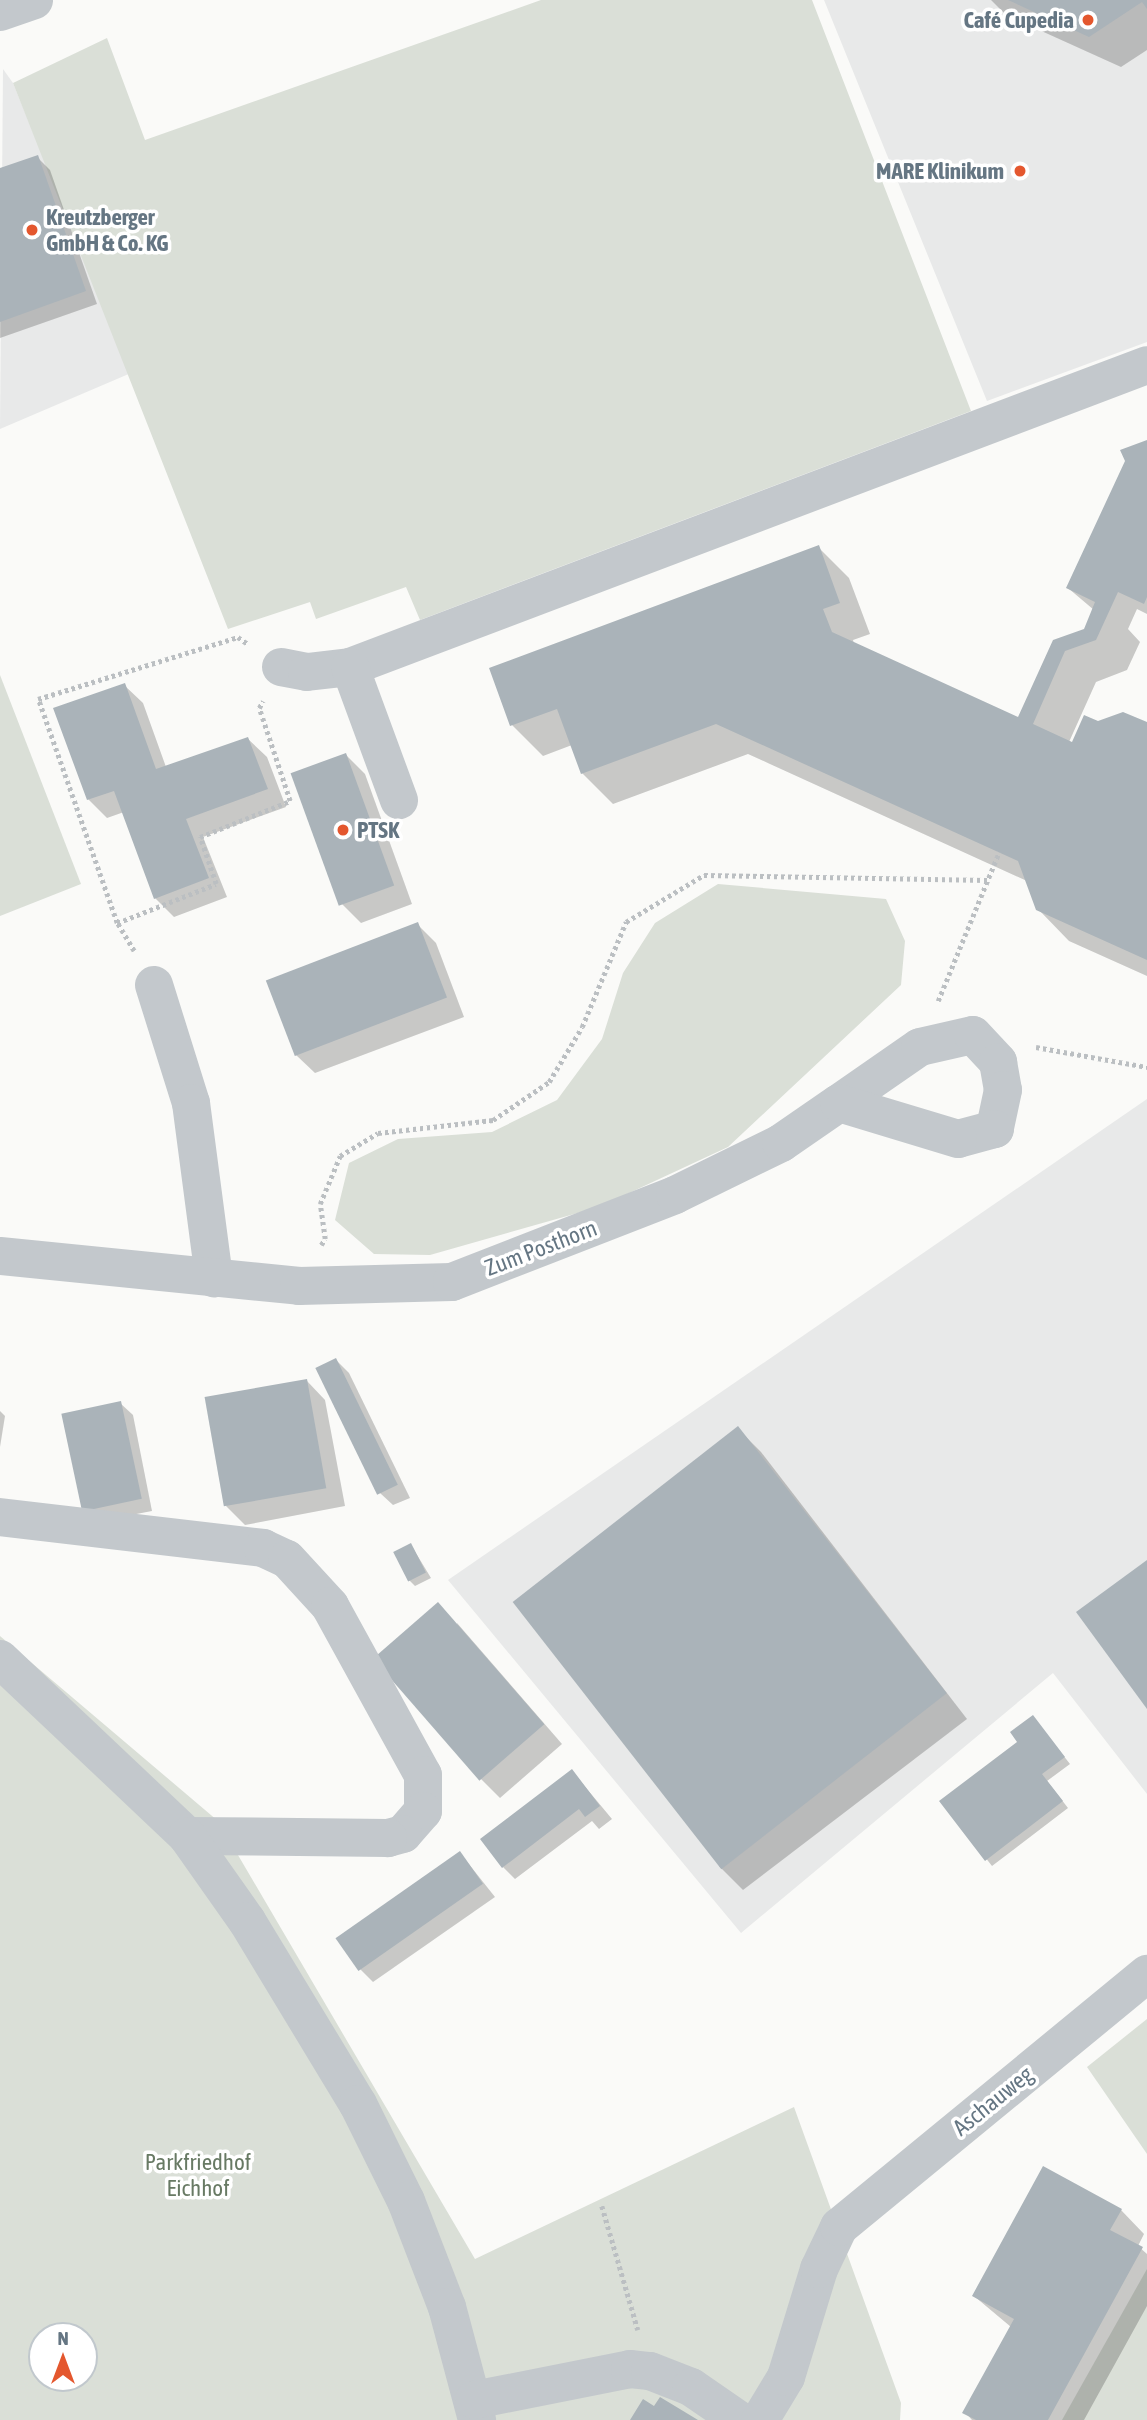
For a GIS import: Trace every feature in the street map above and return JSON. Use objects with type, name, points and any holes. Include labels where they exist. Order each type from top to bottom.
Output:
[{"type":"street","points":[[0,12],[34,0]]},
{"type":"street","points":[[281,667],[307,671],[350,667],[1147,365]]},
{"type":"street","points":[[350,667],[400,800]]},
{"type":"street","points":[[154,985],[191,1103],[214,1278]]},
{"type":"street","points":[[839,1103],[958,1139],[995,1129],[1003,1090],[998,1062],[973,1035]]},
{"type":"street","name":"Zum Posthorn","points":[[0,1256],[299,1286],[452,1282],[675,1195],[781,1143],[920,1047],[973,1035]]},
{"type":"street","points":[[0,1517],[263,1548],[287,1559],[330,1606],[423,1775],[422,1811],[414,1825],[388,1838],[187,1836]]},
{"type":"street","points":[[0,1659],[187,1836],[215,1871],[302,2009],[383,2153],[447,2307],[476,2410],[588,2374],[650,2371],[691,2387],[739,2420]]},
{"type":"street","name":"Aschauweg","points":[[760,2420],[786,2377],[819,2269],[839,2227],[1147,1974]]},
{"type":"path","points":[[117,923],[216,884],[200,836],[290,801],[259,708],[281,667],[238,637],[38,699],[117,923],[154,985]]},
{"type":"path","points":[[920,1047],[999,852]]},
{"type":"path","points":[[299,1286],[325,1239],[320,1204],[340,1156],[378,1133],[494,1120],[549,1082],[582,1027],[626,922],[704,875],[987,880]]},
{"type":"path","points":[[973,1035],[1147,1067]]},
{"type":"path","points":[[602,2206],[650,2371]]},
{"type":"shaded area","name":"MARE Klinikum","points":[[824,0],[1147,0],[1147,342],[987,401]]},
{"type":"shaded area","name":"Kreutzberger GmbH & Co. KG","points":[[3,69],[13,83],[131,373],[0,429]]},
{"type":"shaded area","points":[[1147,1099],[1147,1794],[1053,1673],[741,1933],[448,1580]]},
{"type":"green space","points":[[541,0],[812,0],[971,411],[420,620],[406,587],[316,619],[310,602],[228,629],[13,83],[107,38],[145,140]]},
{"type":"green space","points":[[0,675],[81,884],[0,916]]},
{"type":"green space","points":[[718,884],[886,899],[905,941],[901,985],[728,1147],[599,1207],[430,1255],[374,1254],[335,1220],[349,1163],[398,1139],[492,1132],[557,1100],[602,1039],[623,973],[655,923]]},
{"type":"green space","name":"Parkfriedhof Eichhof","points":[[0,1636],[218,1821],[475,2259],[794,2107],[901,2403],[900,2420],[0,2420]]},
{"type":"green space","points":[[1147,2019],[1147,2154],[1087,2067]]},
{"type":"green space","points":[[1147,2269],[1147,2420],[1062,2420]]},
{"type":"building","points":[[1008,0],[1147,0],[1147,9],[1142,2],[1089,37]]},
{"type":"building","name":"Kreutzberger GmbH & Co. KG","points":[[38,155],[86,291],[0,322],[0,168]]},
{"type":"building","points":[[1147,440],[1147,597],[1144,604],[1118,592],[1096,640],[1065,651],[1033,724],[1072,742],[1084,715],[1098,721],[1123,712],[1147,722],[1147,960],[1036,910],[1018,861],[716,724],[581,774],[557,709],[510,726],[489,668],[819,545],[840,603],[823,609],[832,632],[1018,717],[1053,640],[1084,629],[1095,602],[1066,588],[1125,461],[1120,450]]},
{"type":"building","points":[[125,683],[156,769],[248,737],[268,789],[186,819],[209,878],[154,899],[114,791],[87,800],[53,708]]},
{"type":"building","name":"PTSK","points":[[346,753],[394,885],[339,906],[291,773]]},
{"type":"building","points":[[418,922],[447,998],[295,1056],[266,980]]},
{"type":"building","points":[[336,1358],[398,1485],[377,1495],[315,1368]]},
{"type":"building","points":[[307,1379],[326,1488],[224,1506],[205,1397]]},
{"type":"building","points":[[121,1401],[142,1499],[82,1511],[61,1414]]},
{"type":"building","points":[[738,1426],[947,1693],[721,1869],[513,1602]]},
{"type":"building","points":[[411,1543],[426,1572],[408,1581],[393,1552]]},
{"type":"building","points":[[1147,1560],[1147,1709],[1076,1612]]},
{"type":"building","points":[[438,1602],[544,1724],[479,1781],[373,1658]]},
{"type":"building","points":[[1033,1715],[1065,1757],[1042,1774],[1063,1801],[985,1861],[939,1801],[1017,1742],[1010,1732]]},
{"type":"building","points":[[572,1769],[600,1806],[585,1817],[579,1809],[502,1868],[480,1839]]},
{"type":"building","points":[[460,1851],[483,1884],[358,1971],[335,1938]]},
{"type":"building","points":[[1043,2166],[1122,2209],[1110,2230],[1143,2247],[1048,2420],[976,2420],[962,2413],[1014,2319],[972,2296]]},
{"type":"building","points":[[660,2397],[698,2420],[630,2420],[643,2399],[654,2406]]},
{"type":"place","name":"Café Cupedia","points":[[1088,20]]},
{"type":"place","name":"MARE Klinikum","points":[[1020,171]]},
{"type":"place","name":"Kreutzberger GmbH & Co. KG","points":[[32,230]]},
{"type":"place","name":"PTSK","points":[[343,830]]}]
